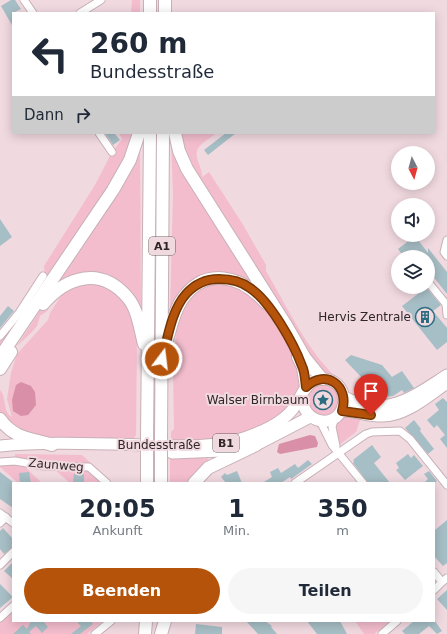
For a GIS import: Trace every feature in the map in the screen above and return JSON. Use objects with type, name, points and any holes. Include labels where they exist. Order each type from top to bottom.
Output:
[{"type":"highway","points":[[150,0],[150,12]]},
{"type":"highway","points":[[165,0],[165,12]]},
{"type":"highway","points":[[0,357],[113,190],[130,160],[138,134]]},
{"type":"highway","name":"A1","points":[[147,482],[150,134]]},
{"type":"highway","name":"A1","points":[[161,482],[163,134]]},
{"type":"highway","points":[[175,134],[183,161],[194,182],[286,325],[305,358],[322,379]]},
{"type":"highway","points":[[0,369],[32,318],[52,294],[67,282],[88,278],[109,283],[128,298],[137,316],[148,359]]},
{"type":"highway","points":[[162,359],[175,312],[187,293],[203,282],[213,279],[227,279],[240,282],[250,288],[268,305],[301,363],[304,392]]},
{"type":"highway","points":[[0,419],[12,432],[19,436],[52,445]]},
{"type":"highway","points":[[195,482],[208,468],[256,445]]},
{"type":"highway","points":[[145,634],[146,622]]},
{"type":"highway","points":[[160,622],[160,634]]},
{"type":"highway","points":[[160,634],[165,622]]},
{"type":"main road","points":[[322,379],[336,383],[343,396],[356,403],[387,407],[409,399],[447,375]]},
{"type":"main road","name":"Bundesstraße","points":[[0,446],[171,445],[227,442],[250,436],[274,425],[292,410],[313,381],[322,379]]},
{"type":"main road","name":"Bundesstraße","points":[[0,453],[222,452],[256,445],[315,419],[327,421],[338,414],[391,416],[405,410],[447,383]]},
{"type":"main road","points":[[304,392],[304,410],[315,419]]},
{"type":"main road","points":[[338,414],[343,396]]},
{"type":"main road","points":[[0,450],[15,452]]},
{"type":"street","points":[[24,0],[32,12]]},
{"type":"street","points":[[82,12],[101,0]]},
{"type":"street","points":[[99,134],[112,152]]},
{"type":"street","points":[[447,240],[444,252],[447,256]]},
{"type":"street","points":[[0,336],[19,313],[43,276]]},
{"type":"street","points":[[435,291],[446,304],[447,316]]},
{"type":"street","points":[[338,414],[332,427],[339,454]]},
{"type":"street","points":[[315,419],[332,446],[362,482]]},
{"type":"street","points":[[297,482],[366,434],[372,432],[400,431],[410,439],[447,485]]},
{"type":"street","name":"Zaunweg","points":[[0,462],[15,461],[44,466],[89,467],[106,482]]},
{"type":"street","points":[[0,523],[3,515],[12,522]]},
{"type":"street","points":[[0,565],[12,553]]},
{"type":"street","points":[[435,573],[445,580],[435,589]]},
{"type":"street","points":[[0,618],[12,607]]},
{"type":"street","points":[[95,634],[111,622]]},
{"type":"street","points":[[382,634],[397,622]]},
{"type":"shaded area","points":[[132,0],[140,0],[140,12],[131,12]]},
{"type":"shaded area","points":[[120,134],[135,134],[125,158],[106,190],[0,349],[0,341],[45,276],[44,266],[95,185],[111,154],[122,139]]},
{"type":"shaded area","points":[[180,134],[215,134],[201,144],[197,151],[202,177],[209,172],[242,223],[266,265],[266,271],[298,327],[316,354],[336,377],[317,370],[198,176],[185,149]]},
{"type":"shaded area","points":[[140,139],[141,312],[115,283],[56,286],[63,271]]},
{"type":"shaded area","points":[[171,143],[258,287],[219,275],[170,312],[173,193]]},
{"type":"shaded area","points":[[88,281],[114,290],[131,310],[137,338],[136,435],[133,440],[36,439],[24,436],[0,414],[0,390],[7,411],[12,417],[7,399],[11,373],[17,354],[48,320],[50,313],[68,285]]},
{"type":"shaded area","points":[[205,284],[235,284],[267,308],[296,357],[301,384],[298,393],[286,412],[254,430],[222,439],[171,443],[171,432],[174,429],[173,369],[177,323],[184,301]]},
{"type":"shaded area","points":[[59,291],[47,311],[40,316],[37,326],[17,346],[41,309]]},
{"type":"shaded area","points":[[21,382],[31,386],[35,392],[36,405],[28,415],[21,416],[13,411],[12,400],[16,385]]},
{"type":"shaded area","points":[[320,384],[326,384],[336,391],[339,400],[338,406],[332,413],[326,416],[320,416],[310,409],[307,403],[307,397],[314,387]]},
{"type":"shaded area","points":[[345,416],[356,417],[360,420],[356,432],[339,445],[336,429],[338,422]]},
{"type":"shaded area","points":[[310,435],[315,436],[318,443],[317,447],[280,454],[277,452],[279,444]]},
{"type":"shaded area","points":[[15,454],[82,455],[111,482],[69,482],[47,463],[15,459]]},
{"type":"shaded area","points":[[170,455],[206,455],[210,463],[190,482],[170,482]]},
{"type":"shaded area","points":[[21,463],[41,482],[17,482],[0,467],[0,465]]},
{"type":"shaded area","points":[[12,611],[12,622],[102,622],[87,634],[0,634],[0,622]]},
{"type":"shaded area","points":[[356,622],[390,622],[374,634],[364,634]]},
{"type":"building","points":[[11,0],[15,0],[21,9],[12,12],[12,25],[1,6]]},
{"type":"building","points":[[106,134],[115,134],[120,140],[113,145]]},
{"type":"building","points":[[225,134],[235,134],[208,155],[204,150]]},
{"type":"building","points":[[0,219],[12,237],[0,246]]},
{"type":"building","points":[[407,242],[420,242],[426,250],[399,250],[398,249]]},
{"type":"building","points":[[435,257],[447,272],[447,294],[435,279]]},
{"type":"building","name":"Hervis Zentrale","points":[[418,294],[432,294],[441,305],[433,311],[447,328],[447,342],[437,350],[402,306]]},
{"type":"building","points":[[8,306],[14,311],[0,328],[0,316]]},
{"type":"building","points":[[351,355],[382,365],[392,377],[402,371],[414,388],[404,393],[402,390],[393,396],[381,398],[345,360]]},
{"type":"building","points":[[443,398],[447,402],[447,448],[440,439],[445,435],[437,425],[434,428],[427,420],[439,410],[435,404]]},
{"type":"building","points":[[414,420],[421,429],[420,431],[434,449],[428,454],[405,428]]},
{"type":"building","points":[[372,445],[381,457],[374,463],[389,482],[367,482],[353,463],[353,460]]},
{"type":"building","points":[[408,454],[411,458],[414,455],[423,466],[405,480],[396,470],[399,468],[396,463]]},
{"type":"building","points":[[308,460],[312,464],[291,479],[290,477],[282,482],[264,482],[272,477],[270,472],[278,468],[281,473],[295,464],[298,468]]},
{"type":"building","points":[[237,471],[242,482],[225,482],[221,477],[225,473],[227,475]]},
{"type":"building","points":[[429,471],[437,481],[435,483],[425,482],[428,479],[424,474]]},
{"type":"building","points":[[0,472],[13,482],[12,507],[0,499]]},
{"type":"building","points":[[29,472],[31,482],[20,482],[19,473]]},
{"type":"building","points":[[74,474],[84,474],[84,482],[73,482]]},
{"type":"building","points":[[447,520],[447,563],[443,566],[435,557],[435,530]]},
{"type":"building","points":[[3,528],[12,538],[12,548],[4,554],[0,549],[0,531]]},
{"type":"building","points":[[12,563],[12,578],[4,571]]},
{"type":"building","points":[[0,584],[12,596],[12,598],[0,608]]},
{"type":"building","points":[[447,590],[447,610],[437,599]]},
{"type":"building","points":[[435,621],[442,631],[437,634],[429,626],[419,634],[405,634],[402,631],[413,622]]},
{"type":"building","points":[[30,622],[44,622],[48,627],[42,633],[36,626],[29,632],[31,634],[13,634],[23,625],[27,629]]},
{"type":"building","points":[[77,622],[92,622],[93,624],[80,634],[71,634],[81,626]]},
{"type":"building","points":[[247,622],[266,622],[272,626],[271,627],[277,634],[258,634]]},
{"type":"building","points":[[308,622],[341,622],[347,634],[317,634]]},
{"type":"building","points":[[196,624],[222,627],[222,634],[195,634]]},
{"type":"place","name":"Hervis Zentrale","points":[[425,317]]},
{"type":"place","name":"Walser Birnbaum","points":[[323,400]]},
{"type":"route","points":[[162,359],[175,312],[187,293],[203,282],[213,279],[227,279],[240,282],[260,296],[268,305],[292,345],[303,367],[306,387],[313,381],[322,379],[333,381],[342,391],[344,398],[342,411],[371,415]]}]
